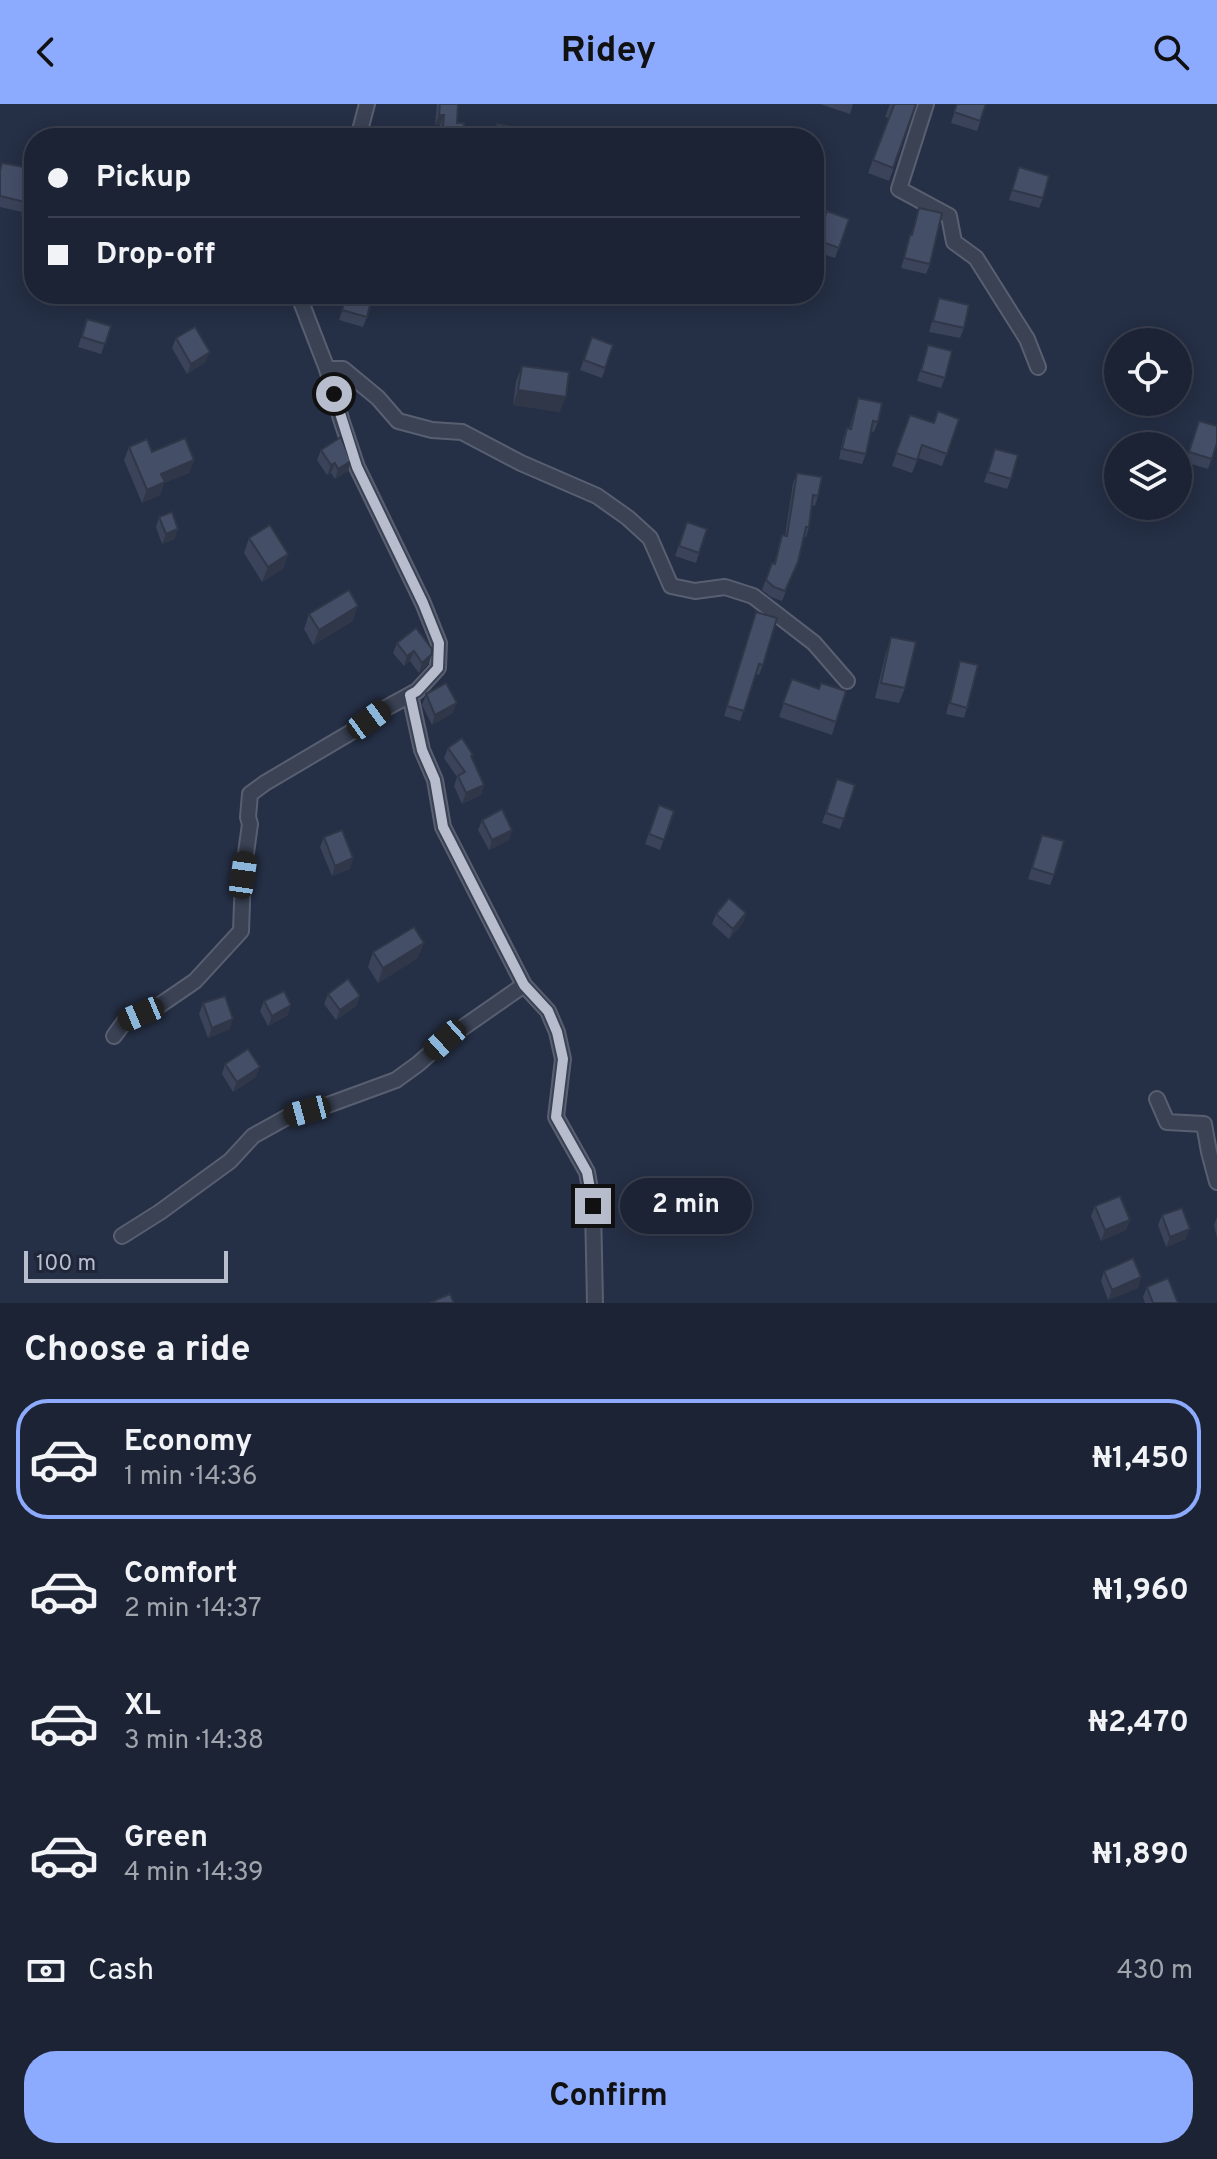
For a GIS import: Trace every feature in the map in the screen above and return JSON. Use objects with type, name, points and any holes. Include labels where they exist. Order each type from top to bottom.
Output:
[{"type":"street","points":[[361,128],[367,104]]},
{"type":"street","points":[[926,104],[899,189],[949,216],[954,242],[976,258],[1027,339],[1038,367]]},
{"type":"street","points":[[114,1036],[125,1021],[157,1007],[195,981],[241,931],[250,794],[417,691],[438,668],[439,643],[357,467],[327,369],[302,304]]},
{"type":"street","points":[[327,369],[343,369],[378,398],[398,421],[432,430],[462,432],[521,463],[597,496],[650,538],[671,586],[695,591],[725,587],[753,596],[814,643],[847,681]]},
{"type":"street","points":[[410,695],[422,750],[435,780],[443,827],[524,985],[548,1011],[557,1032],[563,1059],[556,1117],[587,1172],[593,1206],[595,1303]]},
{"type":"street","points":[[122,1236],[230,1161],[253,1136],[289,1116],[396,1080],[445,1040],[524,985]]},
{"type":"street","points":[[1157,1099],[1167,1122],[1204,1124],[1217,1182]]},
{"type":"building","points":[[440,104],[458,104],[457,123],[464,123],[464,128],[443,128],[444,115],[439,115]]},
{"type":"building","points":[[892,104],[916,104],[893,168],[873,160]]},
{"type":"building","points":[[957,104],[986,104],[980,121],[954,112]]},
{"type":"building","points":[[497,124],[517,128],[496,128]]},
{"type":"building","points":[[2,163],[24,167],[24,202],[0,196]]},
{"type":"building","points":[[1019,167],[1049,176],[1043,198],[1012,190]]},
{"type":"building","points":[[919,208],[942,213],[930,264],[904,258]]},
{"type":"building","points":[[827,211],[849,219],[839,248],[824,243]]},
{"type":"building","points":[[939,298],[969,305],[964,328],[933,321]]},
{"type":"building","points":[[344,304],[370,304],[367,317],[342,310]]},
{"type":"building","points":[[87,319],[111,326],[105,344],[82,337]]},
{"type":"building","points":[[195,327],[210,352],[191,364],[176,338]]},
{"type":"building","points":[[592,337],[613,345],[605,368],[584,360]]},
{"type":"building","points":[[928,345],[952,351],[945,378],[921,371]]},
{"type":"building","points":[[522,366],[569,372],[566,397],[518,390]]},
{"type":"building","points":[[858,398],[882,403],[878,422],[873,421],[866,454],[842,449],[847,428],[851,429]]},
{"type":"building","points":[[938,411],[959,419],[947,454],[922,445],[917,460],[896,453],[910,415],[934,423]]},
{"type":"building","points":[[1199,421],[1217,426],[1217,443],[1212,459],[1192,453]]},
{"type":"building","points":[[341,437],[351,461],[338,469],[335,463],[331,465],[321,450]]},
{"type":"building","points":[[185,438],[194,460],[161,474],[165,482],[147,490],[129,447],[147,439],[152,452]]},
{"type":"building","points":[[995,449],[1018,455],[1011,479],[988,472]]},
{"type":"building","points":[[797,473],[822,477],[818,496],[813,495],[809,527],[806,527],[798,562],[785,591],[766,580],[772,563],[775,564],[782,535],[787,536]]},
{"type":"building","points":[[172,512],[178,529],[166,534],[159,517]]},
{"type":"building","points":[[687,522],[707,529],[699,553],[679,546]]},
{"type":"building","points":[[270,525],[288,554],[268,567],[249,538]]},
{"type":"building","points":[[349,590],[358,606],[319,630],[309,614]]},
{"type":"building","points":[[756,612],[777,618],[763,665],[759,664],[744,711],[727,706]]},
{"type":"building","points":[[416,628],[432,649],[432,654],[422,663],[414,651],[407,656],[397,643]]},
{"type":"building","points":[[891,637],[916,642],[905,688],[881,683]]},
{"type":"building","points":[[960,661],[978,665],[967,708],[950,703]]},
{"type":"building","points":[[792,679],[819,689],[821,683],[846,691],[836,722],[783,703]]},
{"type":"building","points":[[446,683],[457,703],[435,715],[426,694]]},
{"type":"building","points":[[462,738],[473,755],[484,785],[466,793],[458,776],[465,772],[448,748]]},
{"type":"building","points":[[837,779],[855,785],[844,819],[826,813]]},
{"type":"building","points":[[659,805],[674,811],[664,840],[649,834]]},
{"type":"building","points":[[502,809],[512,830],[492,840],[482,820]]},
{"type":"building","points":[[342,830],[353,858],[335,866],[324,837]]},
{"type":"building","points":[[1042,835],[1064,841],[1054,875],[1032,868]]},
{"type":"building","points":[[729,898],[746,913],[733,929],[716,914]]},
{"type":"building","points":[[414,927],[424,943],[383,968],[373,952]]},
{"type":"building","points":[[348,979],[360,996],[340,1010],[328,994]]},
{"type":"building","points":[[284,991],[291,1005],[272,1016],[264,1001]]},
{"type":"building","points":[[225,996],[233,1019],[212,1028],[203,1003]]},
{"type":"building","points":[[248,1049],[260,1067],[237,1082],[225,1064]]},
{"type":"building","points":[[1120,1196],[1130,1220],[1105,1230],[1095,1206]]},
{"type":"building","points":[[1182,1208],[1190,1229],[1170,1237],[1162,1215]]},
{"type":"building","points":[[1133,1258],[1141,1277],[1112,1290],[1104,1271]]},
{"type":"building","points":[[1168,1278],[1178,1303],[1153,1303],[1147,1287]]},
{"type":"building","points":[[450,1294],[454,1303],[429,1303]]},
{"type":"route","points":[[334,394],[357,467],[439,643],[438,668],[410,695],[422,750],[435,780],[443,827],[505,951],[524,985],[548,1011],[557,1032],[563,1059],[556,1117],[587,1172],[593,1206]]}]
